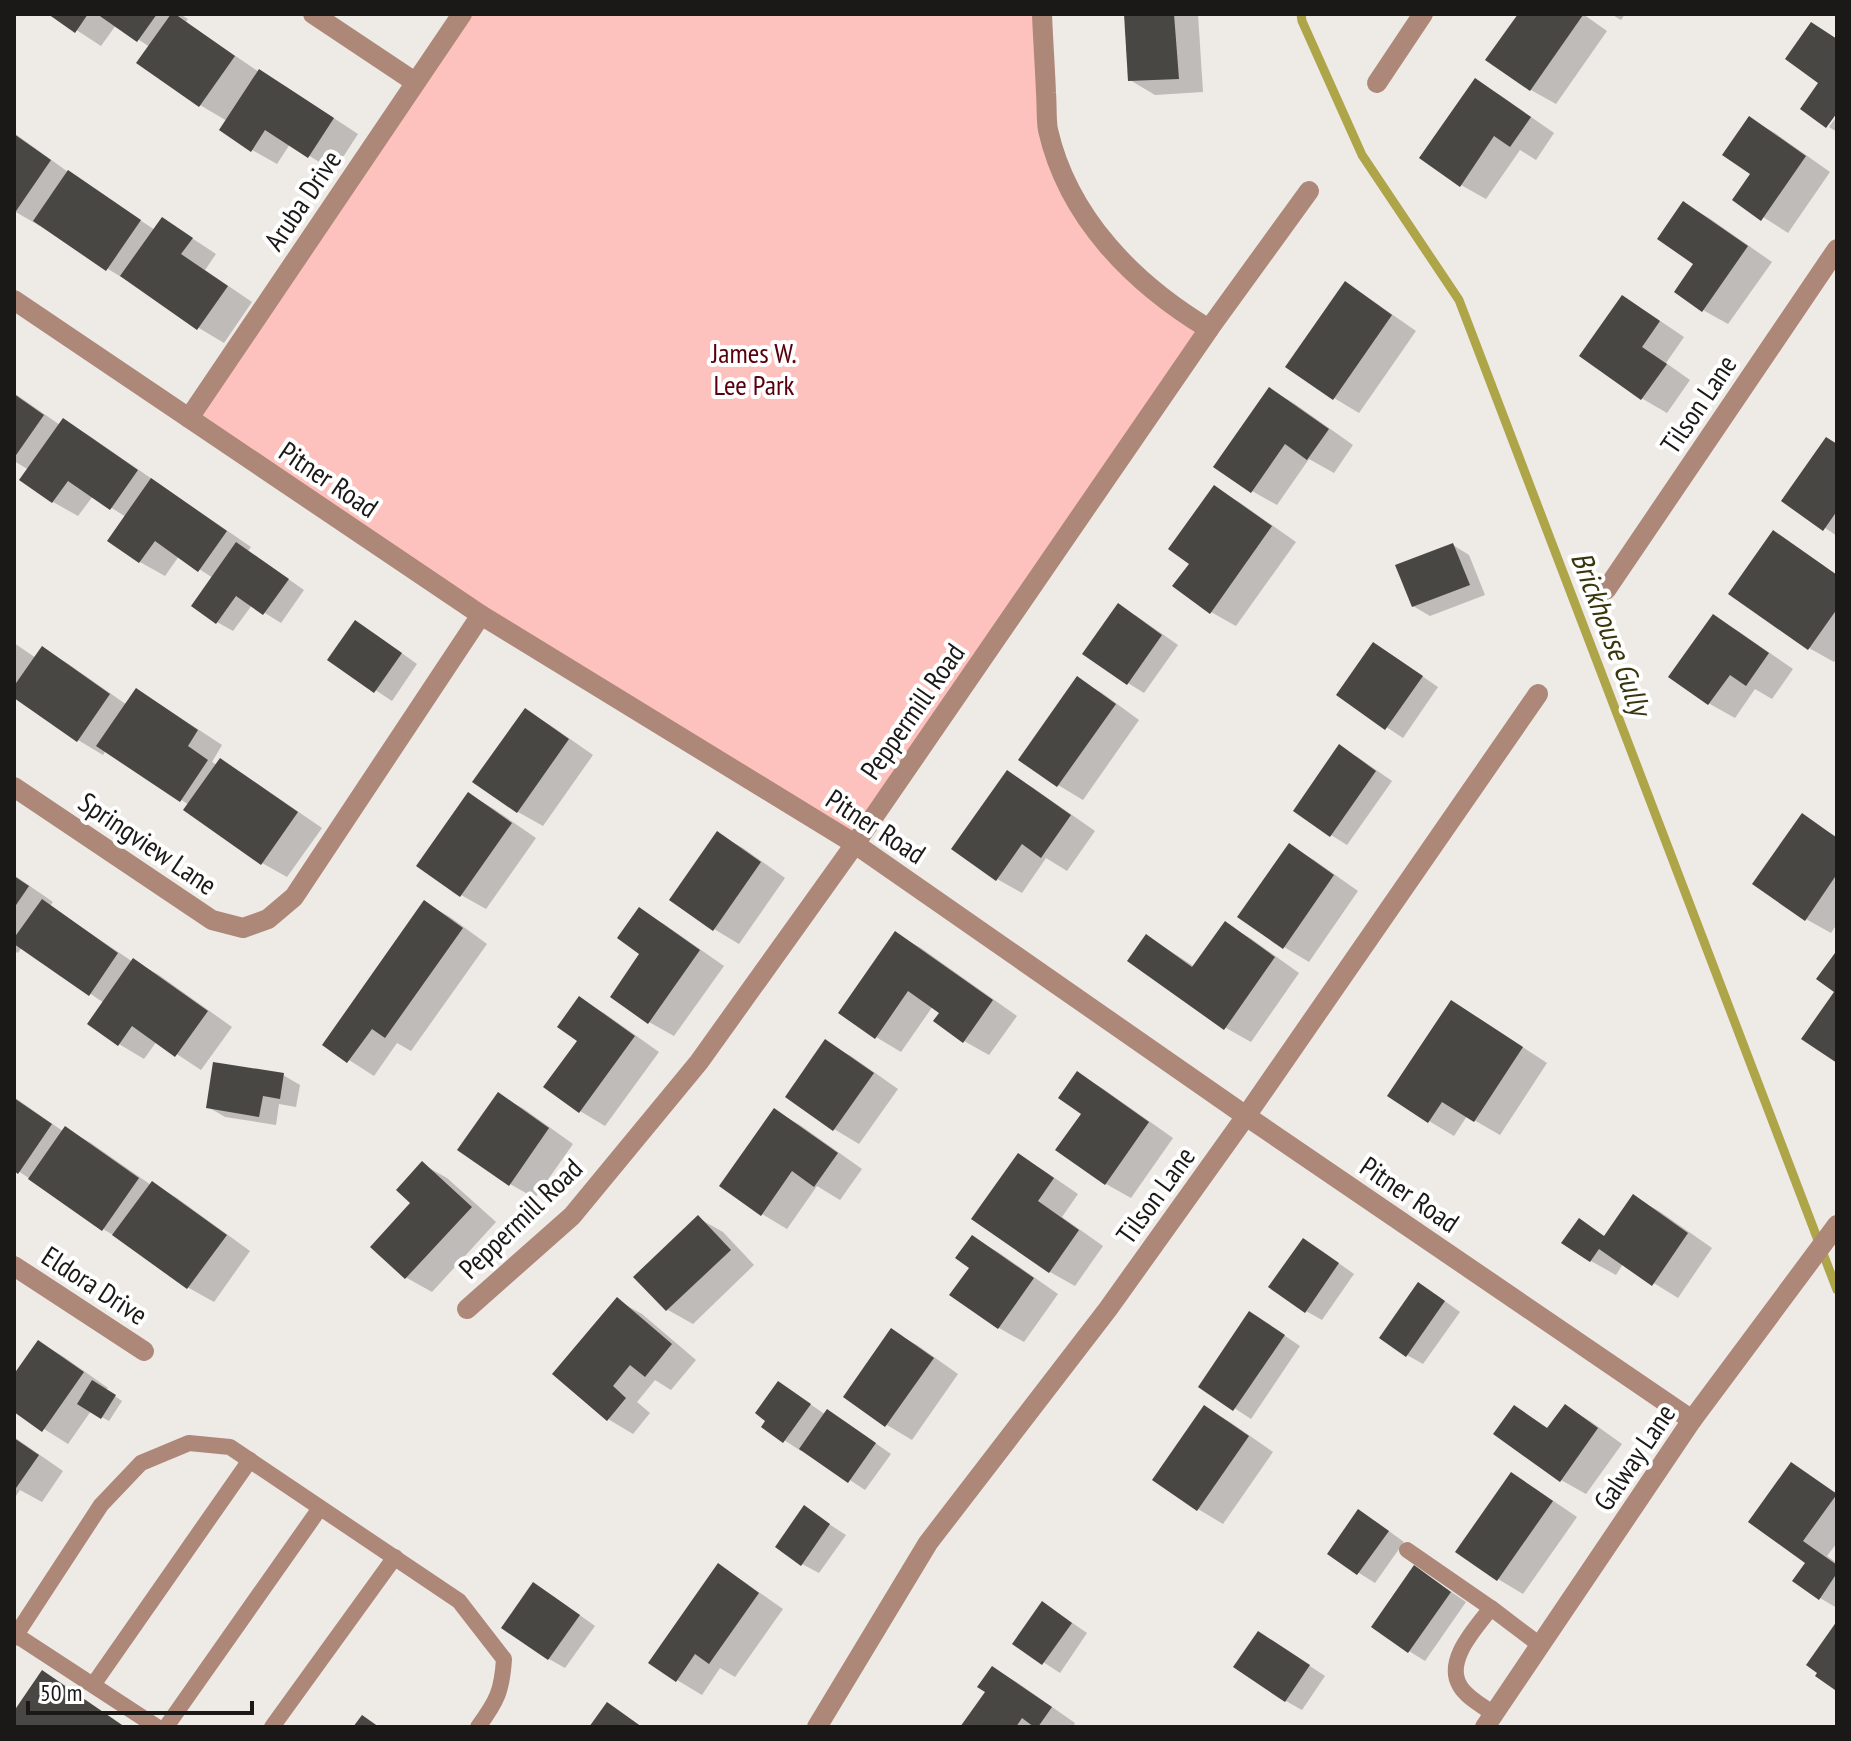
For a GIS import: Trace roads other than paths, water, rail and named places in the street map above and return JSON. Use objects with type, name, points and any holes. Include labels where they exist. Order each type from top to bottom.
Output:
[{"type":"street","points":[[313,14],[415,82]]},
{"type":"street","name":"Aruba Drive","points":[[189,418],[462,14]]},
{"type":"street","points":[[1042,14],[1048,128],[1061,170],[1076,203],[1097,235],[1147,286],[1209,329]]},
{"type":"street","points":[[1377,83],[1423,14]]},
{"type":"street","name":"Peppermill Road","points":[[467,1309],[572,1216],[699,1062],[855,844],[1209,329],[1309,191]]},
{"type":"street","name":"Tilson Lane","points":[[1606,590],[1837,249]]},
{"type":"street","name":"Pitner Road","points":[[14,300],[481,615],[855,844],[1246,1116],[1692,1420]]},
{"type":"street","name":"Springview Lane","points":[[14,787],[212,920],[243,928],[268,919],[294,897],[481,615]]},
{"type":"street","name":"Tilson Lane","points":[[817,1727],[928,1543],[1108,1309],[1246,1116],[1538,694]]},
{"type":"street","name":"Galway Lane","points":[[1490,1720],[1692,1420],[1837,1225]]},
{"type":"street","name":"Eldora Drive","points":[[14,1266],[144,1351]]},
{"type":"lane","points":[[157,1727],[15,1636],[101,1505],[141,1463],[189,1443],[230,1447],[459,1601],[504,1659],[502,1684],[494,1705],[478,1727]]},
{"type":"lane","points":[[93,1685],[250,1460]]},
{"type":"lane","points":[[166,1727],[320,1508]]},
{"type":"lane","points":[[1407,1550],[1540,1645]]},
{"type":"lane","points":[[272,1727],[395,1557]]},
{"type":"lane","points":[[1490,1720],[1458,1684],[1456,1661],[1467,1639],[1491,1608]]},
{"type":"waterway","name":"Brickhouse Gully","points":[[1301,14],[1362,155],[1459,300],[1837,1290]]},
{"type":"park label","name":"James W. Lee Park","points":[[754,368]]}]
